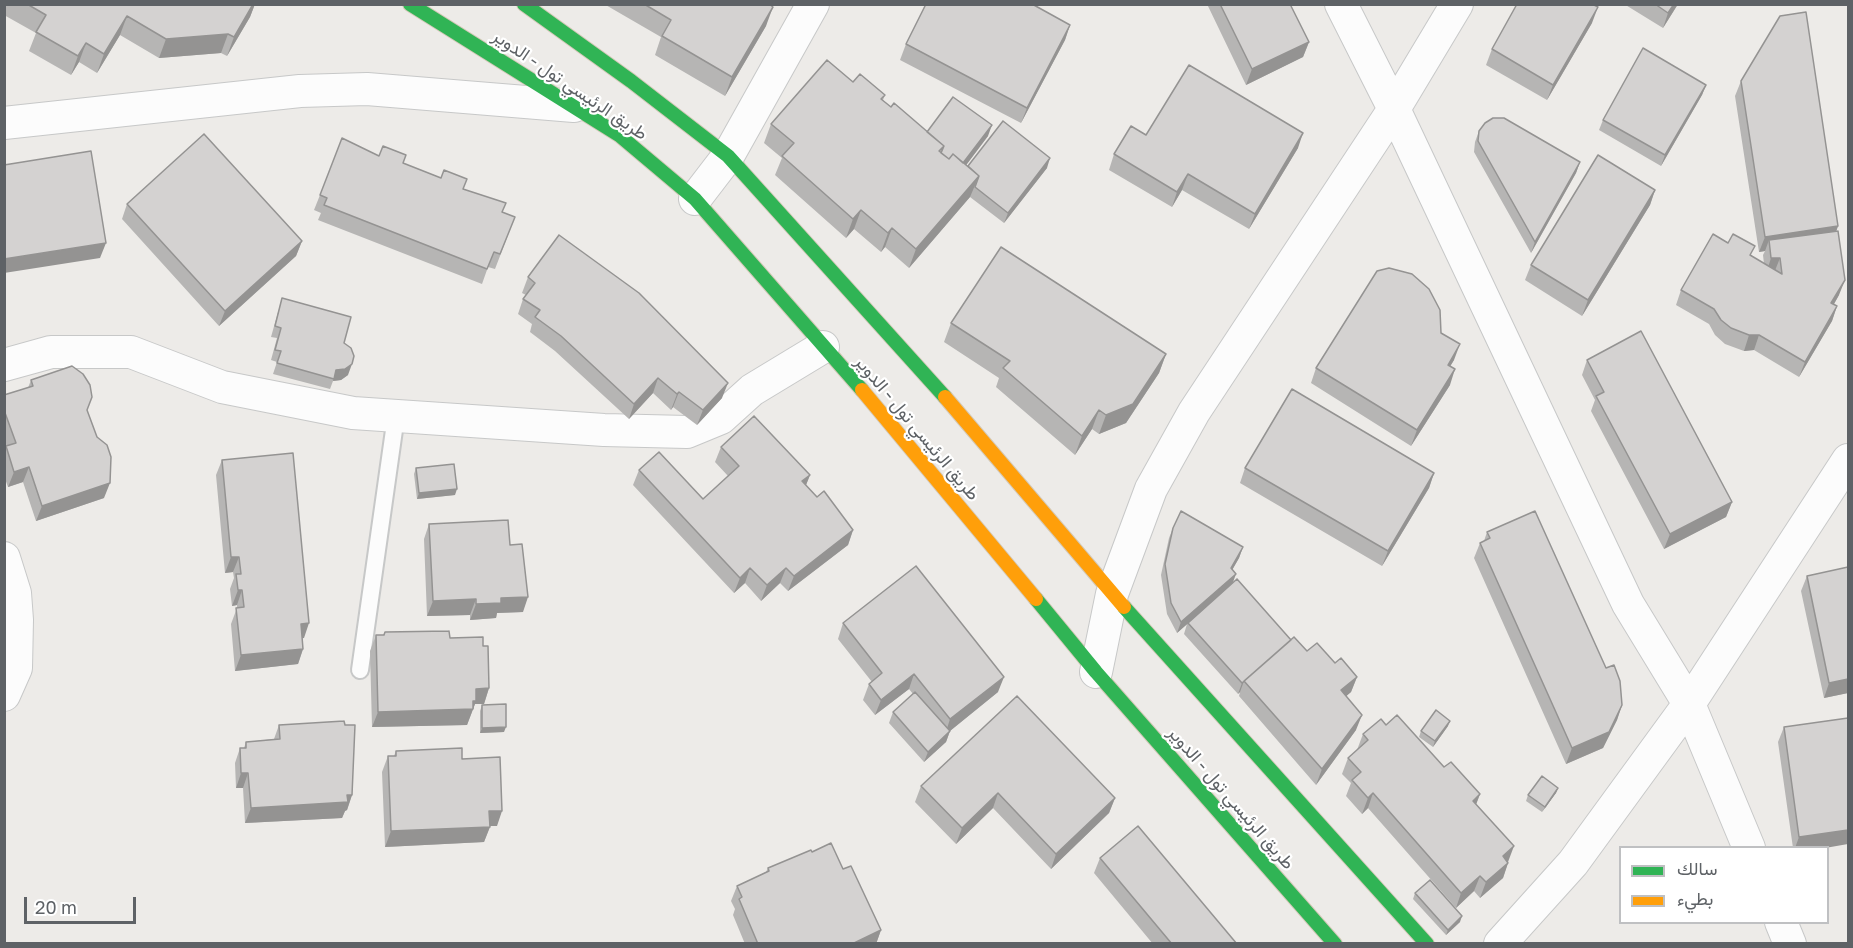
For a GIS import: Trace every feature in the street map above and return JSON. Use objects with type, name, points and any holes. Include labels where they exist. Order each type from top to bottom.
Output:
[{"type":"main road","name":"طريق الرئيسي تول - الدوير","points":[[410,4],[619,135],[695,199],[880,410],[1096,672],[1335,943]]},
{"type":"main road","name":"طريق الرئيسي تول - الدوير","points":[[524,4],[631,81],[728,156],[931,380],[1112,594],[1427,944]]},
{"type":"street","points":[[695,199],[728,156],[813,4]]},
{"type":"street","points":[[1341,4],[1394,109],[1628,603],[1689,704],[1748,846]]},
{"type":"street","points":[[1096,672],[1112,594],[1151,489],[1194,412],[1394,109],[1457,4]]},
{"type":"street","points":[[4,123],[300,91],[367,89],[574,106]]},
{"type":"street","points":[[4,364],[51,352],[131,352],[222,387],[352,413],[604,430],[687,432],[721,418],[752,390],[823,347]]},
{"type":"street","points":[[1500,944],[1573,863],[1689,704],[1848,460]]},
{"type":"street","points":[[4,558],[15,593],[17,620],[16,668],[4,695]]},
{"type":"street","points":[[1782,924],[1790,944]]},
{"type":"lane","points":[[360,670],[396,416]]},
{"type":"building","points":[[27,4],[253,4],[234,37],[228,34],[166,39],[127,16],[104,54],[86,43],[78,56],[36,32],[46,15]]},
{"type":"building","points":[[644,4],[769,4],[773,7],[732,77],[662,36],[671,20]]},
{"type":"building","points":[[926,4],[1032,4],[1070,25],[1027,108],[906,44]]},
{"type":"building","points":[[1220,4],[1290,4],[1309,42],[1252,69]]},
{"type":"building","points":[[1517,4],[1592,4],[1598,7],[1553,85],[1492,49]]},
{"type":"building","points":[[1655,4],[1674,4],[1668,13]]},
{"type":"building","points":[[1806,12],[1838,226],[1765,237],[1741,81],[1780,16]]},
{"type":"building","points":[[1643,48],[1706,85],[1665,155],[1603,120]]},
{"type":"building","points":[[827,60],[853,82],[860,74],[885,95],[881,99],[891,107],[894,103],[944,146],[939,151],[949,159],[953,154],[979,176],[916,249],[892,228],[888,233],[861,210],[853,219],[782,156],[794,143],[771,124]]},
{"type":"building","points":[[1189,65],[1303,133],[1255,214],[1188,174],[1177,192],[1114,154],[1131,126],[1146,135]]},
{"type":"building","points":[[953,97],[992,125],[963,163],[953,154],[949,159],[941,153],[944,146],[927,132]]},
{"type":"building","points":[[1493,118],[1504,118],[1580,162],[1535,242],[1478,141],[1479,131]]},
{"type":"building","points":[[1003,121],[1050,158],[1008,213],[975,187],[979,176],[968,166]]},
{"type":"building","points":[[204,134],[302,241],[225,311],[127,204]]},
{"type":"building","points":[[342,138],[379,156],[383,146],[406,155],[403,163],[441,178],[444,170],[467,179],[463,189],[506,203],[502,212],[515,217],[500,254],[494,252],[487,269],[324,205],[327,198],[320,195]]},
{"type":"building","points":[[91,151],[106,243],[4,259],[4,165]]},
{"type":"building","points":[[1598,155],[1655,190],[1588,300],[1531,265]]},
{"type":"building","points":[[1838,231],[1845,280],[1831,303],[1837,306],[1805,362],[1759,335],[1749,335],[1731,328],[1721,320],[1714,309],[1681,290],[1713,234],[1728,243],[1733,234],[1755,246],[1750,255],[1782,274],[1780,258],[1771,258],[1769,240]]},
{"type":"building","points":[[559,235],[639,293],[728,383],[703,410],[679,392],[677,394],[658,378],[634,404],[561,336],[535,317],[540,310],[523,299],[535,283],[528,277]]},
{"type":"building","points":[[1001,247],[1166,354],[1133,404],[1106,415],[1099,410],[1082,436],[1003,368],[1010,361],[951,323]]},
{"type":"building","points":[[1389,268],[1412,274],[1429,289],[1440,310],[1441,333],[1460,344],[1448,365],[1455,369],[1417,430],[1316,368],[1377,271]]},
{"type":"building","points":[[282,298],[351,317],[344,343],[351,348],[354,356],[352,364],[345,369],[336,370],[334,379],[277,363],[281,351],[275,350],[281,328],[275,326]]},
{"type":"building","points":[[1641,331],[1732,502],[1670,534],[1596,396],[1604,392],[1587,360]]},
{"type":"building","points":[[72,366],[83,374],[90,385],[92,397],[87,410],[97,437],[107,445],[111,457],[110,483],[42,506],[29,467],[14,472],[6,446],[16,443],[4,410],[4,395],[33,386],[31,380]]},
{"type":"building","points":[[1292,389],[1434,473],[1388,551],[1245,468]]},
{"type":"building","points":[[754,416],[810,475],[802,481],[817,497],[824,491],[853,530],[794,576],[786,568],[767,585],[750,568],[740,578],[639,470],[659,452],[703,499],[739,466],[721,447]]},
{"type":"building","points":[[293,453],[309,623],[301,624],[303,649],[241,655],[236,608],[244,607],[242,590],[238,590],[236,574],[241,574],[239,557],[231,557],[222,460]]},
{"type":"building","points":[[454,464],[457,489],[419,493],[416,468]]},
{"type":"building","points":[[1181,511],[1243,547],[1231,568],[1236,574],[1181,622],[1171,603],[1165,564],[1173,528]]},
{"type":"building","points":[[1535,511],[1606,668],[1614,665],[1620,681],[1622,705],[1609,732],[1572,748],[1480,543],[1490,538],[1487,532]]},
{"type":"building","points":[[508,520],[510,545],[522,544],[528,597],[501,598],[501,603],[476,604],[476,599],[433,601],[429,524]]},
{"type":"building","points":[[916,566],[1004,677],[950,719],[914,674],[881,700],[869,684],[882,673],[843,623]]},
{"type":"building","points":[[1848,567],[1848,679],[1829,683],[1807,576]]},
{"type":"building","points":[[1237,579],[1291,640],[1242,683],[1188,623]]},
{"type":"building","points":[[449,631],[450,638],[483,637],[483,646],[488,646],[489,688],[476,689],[473,709],[378,712],[376,635],[384,635],[385,632]]},
{"type":"building","points":[[1294,637],[1307,651],[1317,643],[1335,663],[1341,658],[1357,677],[1341,690],[1362,715],[1322,769],[1244,681]]},
{"type":"building","points":[[915,692],[950,731],[928,752],[893,712]]},
{"type":"building","points":[[1017,696],[1115,798],[1056,854],[998,793],[962,828],[921,786]]},
{"type":"building","points":[[506,704],[506,727],[482,728],[482,705]]},
{"type":"building","points":[[1436,710],[1450,721],[1435,741],[1421,731]]},
{"type":"building","points":[[1397,715],[1444,767],[1451,762],[1480,794],[1473,801],[1514,846],[1503,856],[1508,863],[1486,882],[1480,876],[1461,893],[1373,793],[1368,798],[1352,780],[1361,772],[1348,758],[1368,740],[1363,734],[1381,719],[1386,725]]},
{"type":"building","points":[[1848,718],[1848,830],[1799,837],[1784,727]]},
{"type":"building","points":[[344,721],[345,725],[355,725],[352,795],[347,795],[348,802],[251,808],[248,773],[241,773],[240,748],[246,748],[246,742],[280,739],[279,725]]},
{"type":"building","points":[[462,748],[462,759],[500,757],[502,811],[489,811],[490,827],[391,831],[388,756],[396,756],[396,751]]},
{"type":"building","points":[[1542,776],[1558,788],[1545,807],[1528,795]]},
{"type":"building","points":[[1138,826],[1237,944],[1172,944],[1100,858]]},
{"type":"building","points":[[831,843],[843,869],[851,866],[881,930],[852,944],[758,944],[739,899],[742,897],[737,886],[769,871],[768,868]]},
{"type":"building","points":[[1430,880],[1462,916],[1448,930],[1415,893]]},
{"type":"traffic: fast","points":[[410,4],[619,135],[695,199],[862,390]]},
{"type":"traffic: fast","points":[[524,4],[631,81],[728,156],[945,397]]},
{"type":"traffic: fast","points":[[1036,599],[1096,672],[1335,944]]},
{"type":"traffic: fast","points":[[1124,607],[1427,944]]},
{"type":"traffic: slow","points":[[862,390],[1036,599]]},
{"type":"traffic: slow","points":[[945,397],[1124,607]]}]
